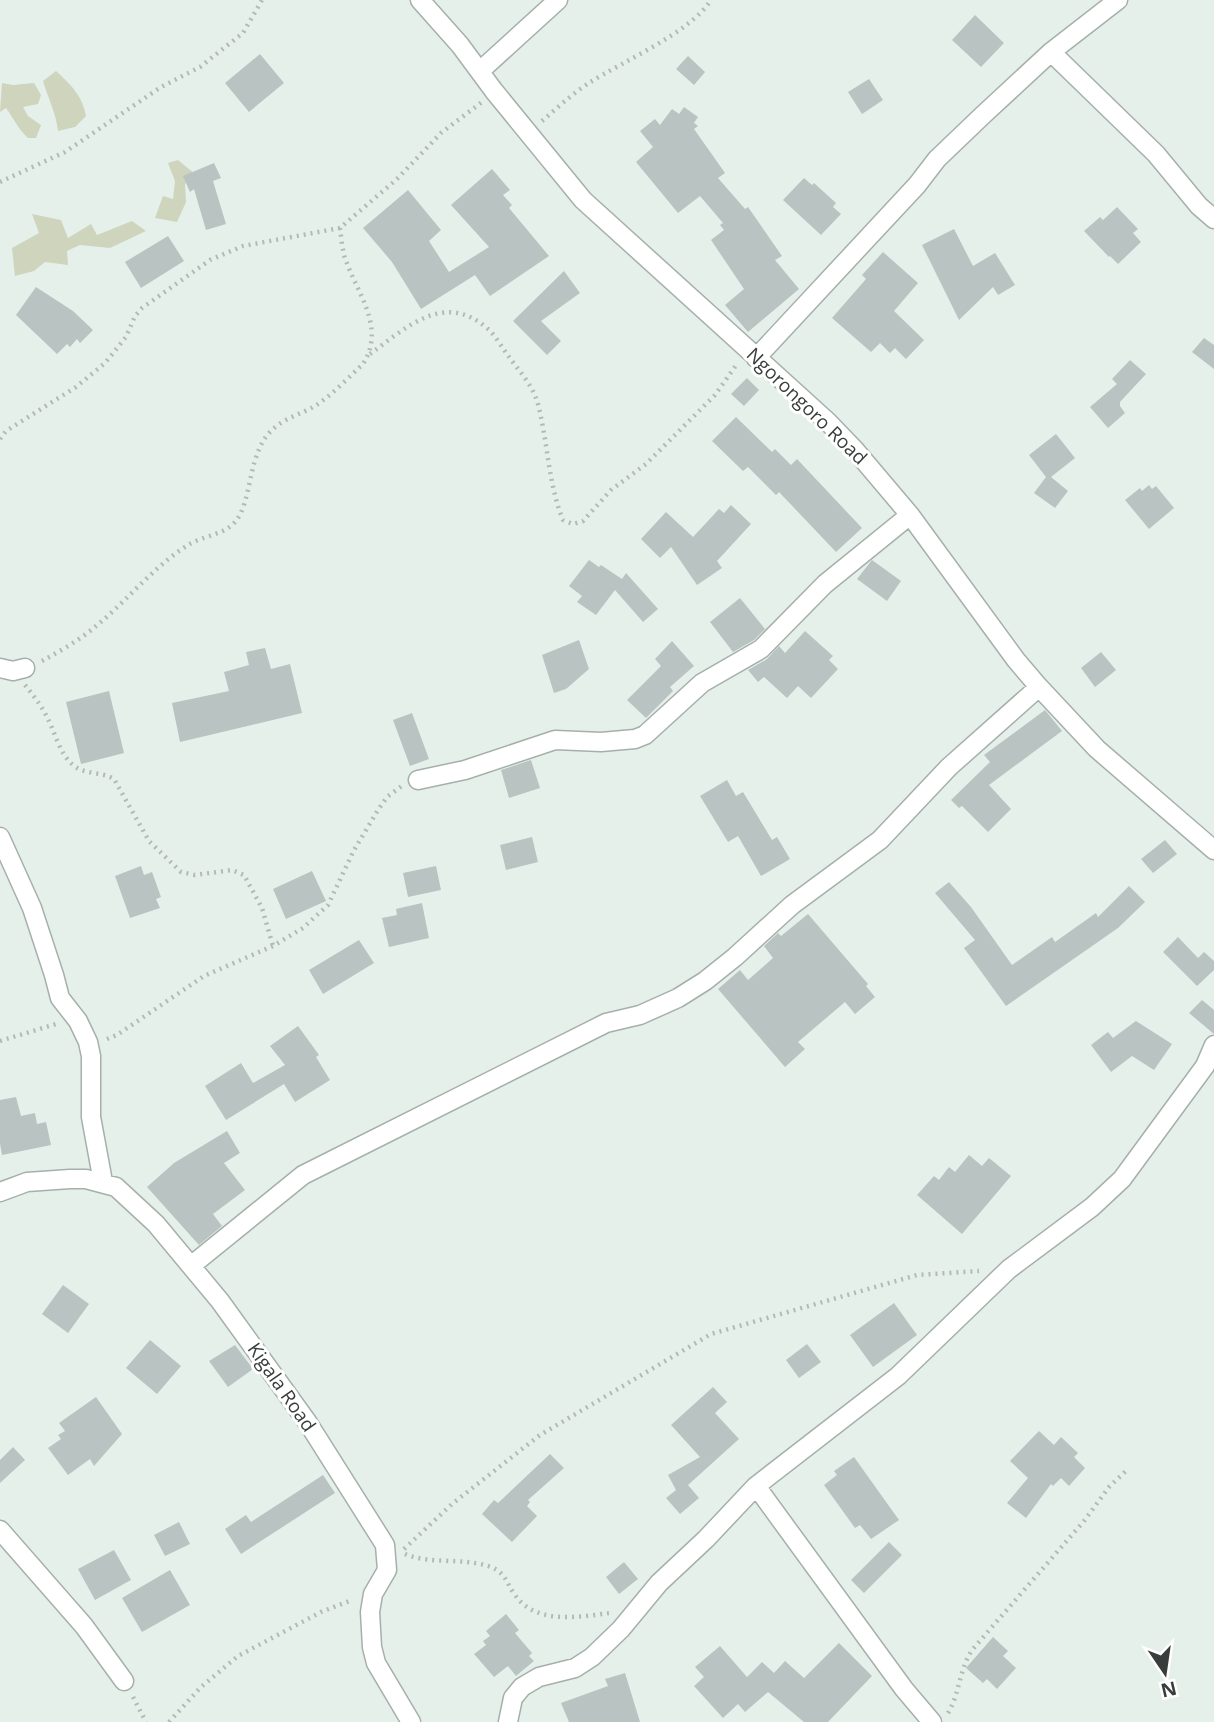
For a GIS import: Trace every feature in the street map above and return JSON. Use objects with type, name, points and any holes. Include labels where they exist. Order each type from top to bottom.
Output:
[{"type":"street","name":"Ngorongoro Road","points":[[419,0],[480,71],[583,200],[828,422],[910,515],[1039,687],[1097,749],[1214,850]]},
{"type":"street","points":[[480,71],[558,0]]},
{"type":"street","points":[[752,354],[917,185],[937,159],[1051,52],[1118,0]]},
{"type":"street","points":[[1051,52],[1156,154],[1199,206],[1214,219]]},
{"type":"street","points":[[418,780],[465,770],[555,740],[601,742],[635,739],[645,735],[702,683],[761,649],[825,584],[910,515]]},
{"type":"street","points":[[192,1265],[303,1175],[606,1023],[640,1015],[678,998],[705,981],[792,905],[880,840],[949,767],[1039,687]]},
{"type":"street","points":[[0,837],[32,908],[60,998],[82,1028],[88,1042],[91,1056],[91,1117],[103,1182]]},
{"type":"street","points":[[508,1722],[513,1698],[522,1687],[539,1677],[575,1668],[592,1657],[659,1583],[756,1486],[898,1376],[1009,1269],[1092,1207],[1122,1179],[1205,1066],[1214,1045]]},
{"type":"street","name":"Kigala Road","points":[[0,1192],[27,1182],[86,1179],[103,1182],[128,1196],[192,1265],[308,1423],[385,1545],[387,1570],[373,1594],[372,1647],[376,1663],[411,1722]]},
{"type":"street","points":[[756,1486],[904,1689],[939,1719]]},
{"type":"street","points":[[0,1530],[84,1626],[124,1681]]},
{"type":"path","points":[[0,182],[65,152],[161,87],[200,68],[243,33],[262,0]]},
{"type":"path","points":[[528,133],[590,83],[686,25],[711,0]]},
{"type":"path","points":[[0,439],[6,431],[76,387],[105,363],[126,337],[135,316],[142,309],[210,260],[243,246],[340,228],[397,179],[441,134],[494,91]]},
{"type":"path","points":[[340,228],[344,254],[368,307],[371,341],[369,355]]},
{"type":"path","points":[[273,946],[262,908],[244,875],[232,870],[188,874],[166,860],[149,841],[114,779],[76,768],[69,762],[38,701],[13,669],[44,659],[97,626],[133,590],[180,550],[226,529],[235,522],[242,511],[250,475],[261,446],[271,430],[315,406],[363,364],[369,355],[416,320],[430,314],[445,312],[465,315],[488,329],[531,387],[538,404],[556,502],[564,520],[573,524],[583,521],[611,490],[646,464],[752,354]]},
{"type":"path","points":[[88,1042],[117,1035],[204,976],[273,946],[303,928],[328,905],[354,850],[383,803],[397,788],[418,780]]},
{"type":"path","points":[[0,1041],[55,1024],[72,1015]]},
{"type":"path","points":[[638,1609],[566,1617],[541,1614],[525,1608],[501,1572],[487,1566],[410,1556],[401,1552],[452,1504],[540,1435],[711,1334],[917,1275],[1009,1269]]},
{"type":"path","points":[[939,1719],[957,1692],[963,1664],[972,1650],[1127,1470]]},
{"type":"path","points":[[169,1722],[200,1688],[238,1656],[321,1612],[373,1594]]},
{"type":"path","points":[[124,1681],[146,1722]]},
{"type":"green space","points":[[56,71],[79,96],[86,116],[75,127],[58,131],[43,81]]},
{"type":"green space","points":[[2,83],[34,83],[41,95],[38,104],[23,107],[28,116],[41,125],[36,138],[28,138],[25,135],[6,108],[0,112]]},
{"type":"green space","points":[[178,160],[195,174],[185,184],[186,202],[177,222],[155,218],[163,196],[173,199],[175,181],[168,163]]},
{"type":"green space","points":[[32,214],[61,220],[68,238],[91,224],[97,235],[132,221],[146,231],[110,248],[80,245],[67,251],[68,265],[45,262],[34,271],[15,276],[12,248],[39,233]]},
{"type":"building","points":[[975,15],[1004,43],[981,67],[952,40]]},
{"type":"building","points":[[260,54],[284,83],[249,112],[225,83]]},
{"type":"building","points":[[688,56],[705,72],[694,85],[676,69]]},
{"type":"building","points":[[869,79],[883,100],[862,114],[848,92]]},
{"type":"building","points":[[684,107],[698,117],[694,123],[698,126],[694,129],[725,173],[718,178],[745,209],[748,207],[782,256],[775,260],[799,289],[748,332],[725,305],[744,289],[711,240],[724,230],[720,225],[723,223],[700,196],[678,213],[636,162],[653,147],[640,131],[655,119],[660,125],[672,109],[679,114]]},
{"type":"building","points":[[214,163],[221,178],[213,181],[226,224],[206,230],[194,189],[190,192],[183,176]]},
{"type":"building","points":[[492,169],[510,190],[503,195],[512,205],[509,208],[549,256],[490,296],[475,275],[421,309],[392,262],[363,228],[408,190],[441,230],[429,241],[449,272],[489,247],[451,205]]},
{"type":"building","points":[[804,178],[812,185],[814,183],[836,203],[833,207],[841,214],[821,235],[783,200]]},
{"type":"building","points":[[1117,207],[1138,229],[1133,233],[1141,242],[1118,264],[1084,231],[1100,217],[1103,220]]},
{"type":"building","points":[[954,229],[973,266],[995,253],[1015,285],[998,295],[993,287],[959,320],[922,245]]},
{"type":"building","points":[[168,236],[184,261],[141,288],[125,262]]},
{"type":"building","points":[[883,252],[918,283],[894,311],[924,340],[906,359],[895,348],[890,353],[880,343],[871,352],[832,318],[866,279],[862,275]]},
{"type":"building","points":[[564,271],[580,293],[541,321],[561,341],[547,355],[513,321]]},
{"type":"building","points":[[36,287],[73,311],[93,330],[80,343],[77,339],[70,347],[67,344],[57,354],[16,315]]},
{"type":"building","points":[[1204,338],[1214,345],[1214,369],[1192,352]]},
{"type":"building","points":[[1130,360],[1146,374],[1120,402],[1125,413],[1108,428],[1090,407],[1117,384],[1112,379]]},
{"type":"building","points":[[747,378],[759,390],[744,406],[731,394]]},
{"type":"building","points":[[736,417],[772,452],[775,449],[791,465],[797,459],[862,528],[836,552],[779,492],[776,495],[748,467],[743,471],[712,441]]},
{"type":"building","points":[[1056,434],[1075,458],[1051,477],[1068,491],[1055,508],[1034,493],[1046,477],[1029,455]]},
{"type":"building","points":[[1149,485],[1152,489],[1156,486],[1174,508],[1149,529],[1125,500],[1140,488],[1142,491]]},
{"type":"building","points":[[731,505],[751,524],[717,561],[722,568],[697,585],[671,547],[660,558],[641,539],[666,512],[693,537],[719,509],[724,513]]},
{"type":"building","points":[[589,560],[622,579],[626,573],[658,609],[643,622],[615,590],[596,615],[577,602],[582,596],[569,586]]},
{"type":"building","points":[[872,560],[901,581],[887,601],[857,579]]},
{"type":"building","points":[[740,598],[765,629],[754,640],[733,652],[710,622]]},
{"type":"building","points":[[805,631],[833,656],[829,660],[838,669],[811,698],[798,686],[787,698],[764,677],[758,682],[748,670],[767,659],[779,646],[785,653]]},
{"type":"building","points":[[579,640],[589,669],[566,689],[554,693],[542,655]]},
{"type":"building","points":[[672,641],[694,666],[670,687],[673,691],[646,718],[627,700],[661,666],[655,659]]},
{"type":"building","points":[[265,648],[271,669],[290,664],[302,713],[180,742],[172,703],[229,691],[224,672],[249,665],[246,652]]},
{"type":"building","points":[[1101,652],[1116,670],[1095,687],[1081,668]]},
{"type":"building","points":[[109,691],[124,753],[81,764],[66,702]]},
{"type":"building","points":[[1045,710],[1062,731],[989,785],[1011,809],[988,832],[962,806],[959,808],[951,800],[990,762],[984,755]]},
{"type":"building","points":[[412,713],[429,759],[410,766],[393,720]]},
{"type":"building","points":[[531,760],[540,788],[509,798],[501,770]]},
{"type":"building","points":[[727,780],[736,796],[743,792],[772,840],[777,837],[790,859],[761,876],[738,836],[728,842],[700,796]]},
{"type":"building","points":[[532,837],[538,862],[506,870],[500,845]]},
{"type":"building","points":[[1165,840],[1177,854],[1153,873],[1141,859]]},
{"type":"building","points":[[141,866],[144,875],[152,872],[161,897],[156,899],[160,908],[130,918],[115,876]]},
{"type":"building","points":[[436,866],[441,890],[408,897],[403,873]]},
{"type":"building","points":[[312,871],[326,901],[286,919],[273,889]]},
{"type":"building","points":[[949,882],[971,907],[1012,965],[1052,937],[1055,942],[1096,913],[1098,917],[1129,886],[1145,902],[1118,928],[1006,1006],[964,948],[975,940],[935,893]]},
{"type":"building","points":[[422,903],[429,938],[389,947],[382,918],[397,915],[396,909]]},
{"type":"building","points":[[808,914],[868,984],[866,986],[875,997],[855,1014],[845,1002],[798,1042],[805,1049],[785,1067],[718,989],[740,970],[748,980],[773,958],[764,946],[778,933],[781,936]]},
{"type":"building","points":[[1178,937],[1198,958],[1204,952],[1214,961],[1214,970],[1197,986],[1163,952]]},
{"type":"building","points":[[359,940],[374,963],[323,994],[309,970]]},
{"type":"building","points":[[1202,1000],[1214,1010],[1214,1034],[1189,1013]]},
{"type":"building","points":[[1136,1021],[1172,1044],[1154,1070],[1132,1056],[1111,1072],[1091,1045],[1108,1032],[1113,1038]]},
{"type":"building","points":[[298,1026],[319,1055],[316,1057],[330,1080],[295,1102],[284,1084],[226,1120],[205,1086],[241,1063],[253,1083],[285,1065],[270,1046]]},
{"type":"building","points":[[16,1097],[21,1116],[35,1113],[37,1124],[46,1122],[51,1145],[2,1155],[0,1100]]},
{"type":"building","points":[[227,1131],[240,1153],[224,1163],[245,1190],[213,1214],[222,1226],[199,1245],[147,1187],[174,1163]]},
{"type":"building","points":[[969,1155],[982,1166],[989,1158],[1011,1176],[962,1234],[917,1195],[934,1176],[939,1180],[949,1167],[955,1172]]},
{"type":"building","points":[[63,1285],[89,1304],[68,1333],[42,1314]]},
{"type":"building","points":[[894,1303],[917,1335],[873,1367],[850,1335]]},
{"type":"building","points":[[150,1340],[181,1366],[157,1394],[126,1368]]},
{"type":"building","points":[[807,1344],[821,1362],[799,1378],[786,1360]]},
{"type":"building","points":[[235,1345],[253,1369],[228,1387],[209,1361]]},
{"type":"building","points":[[713,1387],[727,1402],[715,1413],[739,1439],[688,1485],[699,1498],[680,1514],[666,1498],[676,1490],[668,1475],[700,1457],[671,1425]]},
{"type":"building","points":[[96,1397],[122,1434],[94,1466],[90,1459],[68,1475],[48,1448],[61,1439],[58,1435],[65,1431],[59,1423]]},
{"type":"building","points":[[1039,1431],[1054,1445],[1061,1437],[1078,1453],[1074,1457],[1085,1468],[1069,1486],[1061,1478],[1053,1486],[1051,1484],[1026,1518],[1007,1503],[1028,1478],[1010,1461]]},
{"type":"building","points":[[13,1447],[25,1460],[0,1483],[0,1460]]},
{"type":"building","points":[[550,1454],[564,1468],[528,1500],[530,1502],[527,1506],[537,1516],[512,1542],[482,1514],[494,1500],[498,1503]]},
{"type":"building","points":[[854,1457],[899,1520],[871,1539],[860,1525],[855,1528],[824,1485],[837,1475],[834,1471]]},
{"type":"building","points":[[323,1475],[335,1493],[241,1554],[225,1529],[246,1515],[251,1522]]},
{"type":"building","points":[[179,1522],[190,1544],[165,1556],[154,1535]]},
{"type":"building","points":[[889,1542],[902,1555],[864,1593],[851,1580]]},
{"type":"building","points":[[114,1550],[131,1580],[95,1600],[78,1569]]},
{"type":"building","points":[[624,1562],[638,1579],[619,1594],[606,1577]]},
{"type":"building","points":[[170,1570],[190,1605],[142,1632],[122,1598]]},
{"type":"building","points":[[506,1614],[519,1630],[515,1633],[532,1653],[529,1656],[534,1661],[516,1676],[508,1666],[494,1677],[474,1654],[486,1645],[483,1641],[490,1636],[486,1631]]},
{"type":"building","points":[[993,1637],[1008,1651],[1003,1656],[1016,1668],[997,1689],[987,1679],[983,1683],[966,1668]]},
{"type":"building","points":[[839,1643],[872,1676],[828,1722],[804,1722],[768,1692],[745,1712],[738,1704],[723,1718],[694,1686],[704,1677],[695,1667],[720,1646],[747,1677],[762,1662],[774,1673],[785,1661],[804,1678]]},
{"type":"building","points":[[625,1673],[640,1722],[569,1722],[561,1703],[608,1686],[605,1679]]}]
